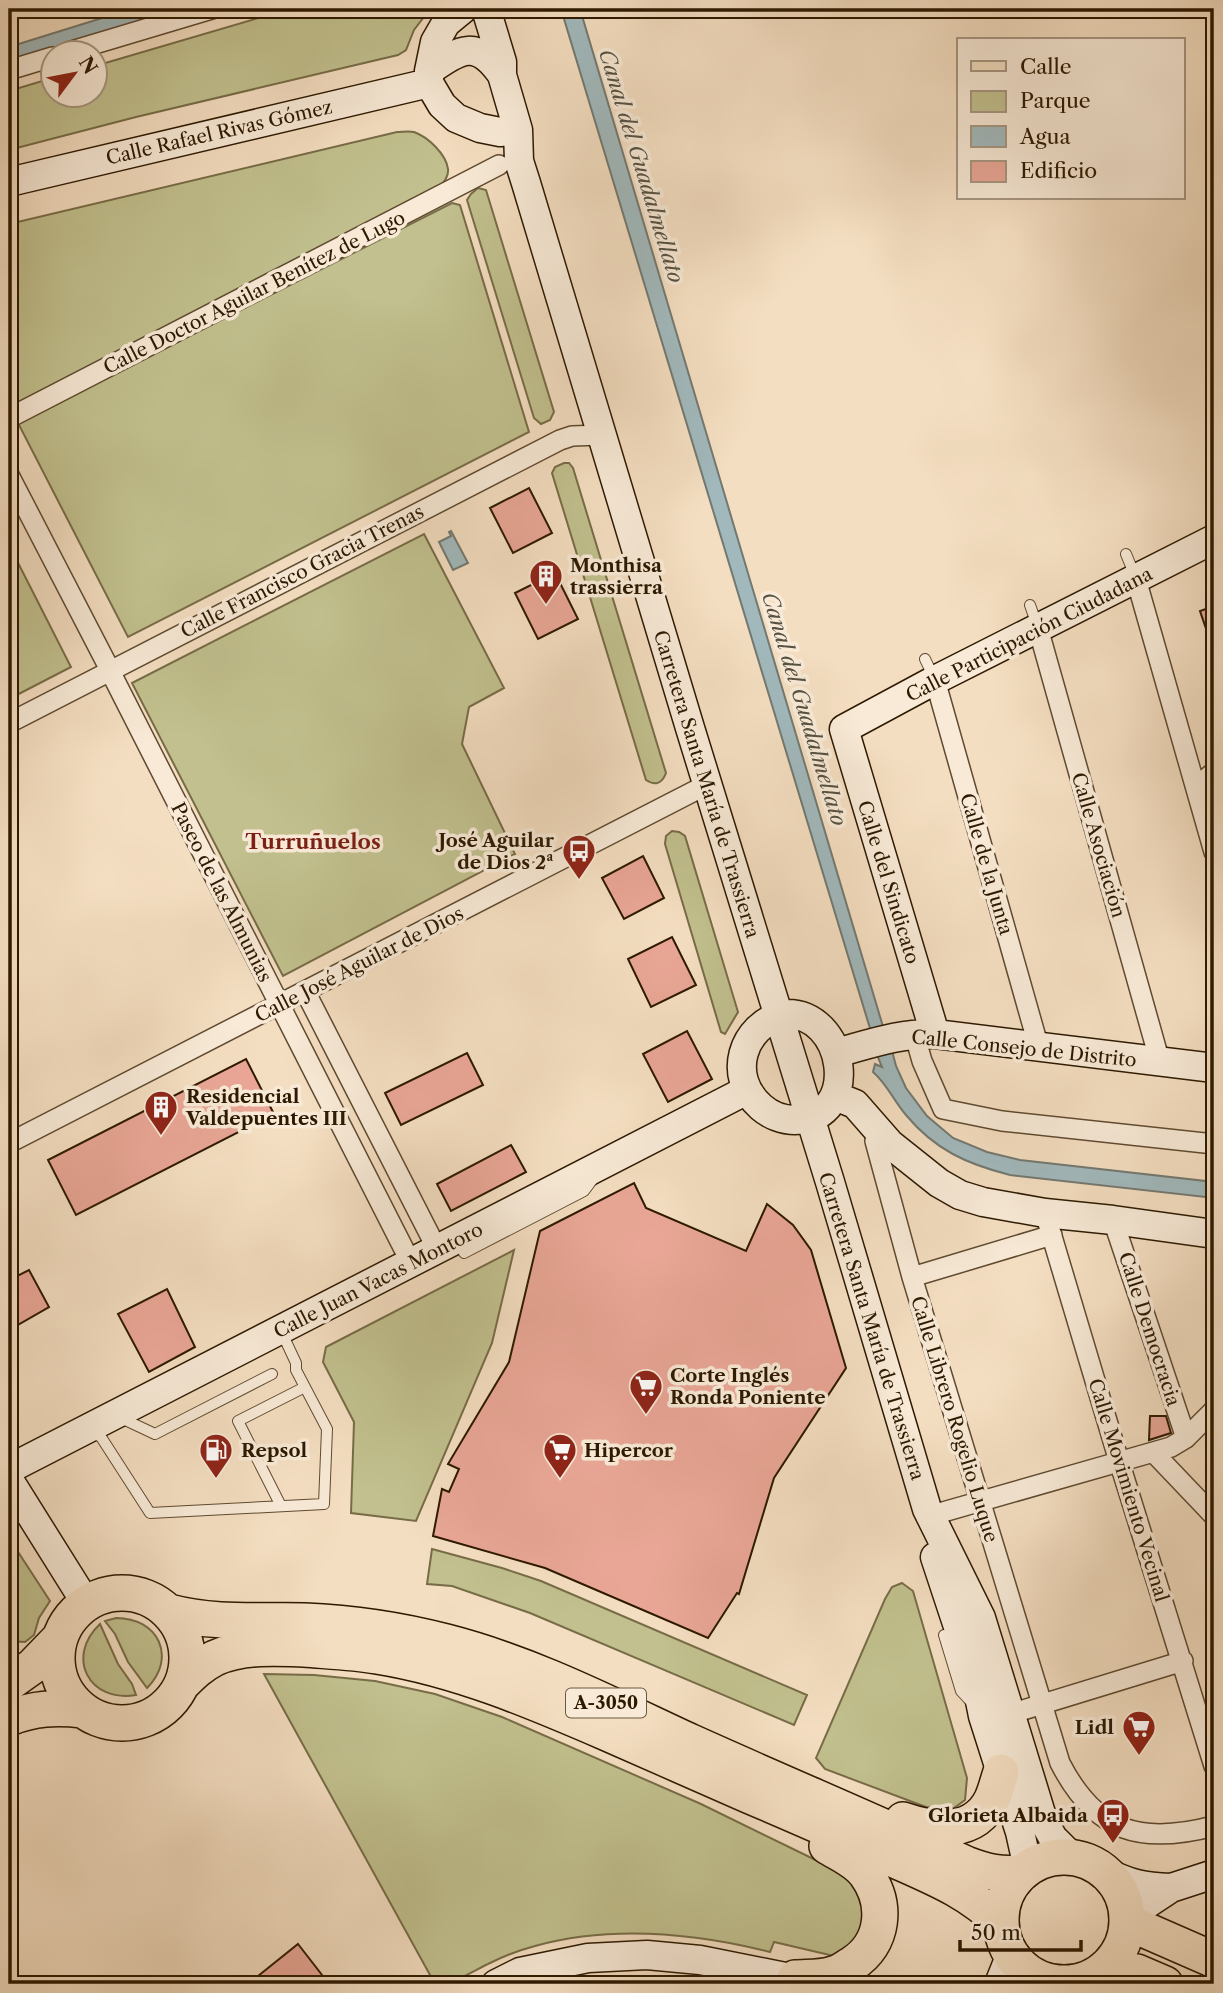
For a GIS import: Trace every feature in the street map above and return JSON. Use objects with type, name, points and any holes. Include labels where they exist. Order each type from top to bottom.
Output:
[{"type":"highway","name":"A-3050","points":[[86,1603],[107,1594],[129,1592],[151,1599],[169,1612],[192,1618],[347,1624],[446,1642],[531,1670],[966,1864],[1002,1874],[1025,1870],[1045,1859],[1072,1857]]},
{"type":"highway","points":[[9,1684],[33,1667],[60,1638],[70,1618],[86,1603]]},
{"type":"highway","points":[[169,1612],[184,1639],[187,1654],[182,1684]]},
{"type":"highway","points":[[60,1638],[57,1657],[60,1678],[69,1696],[83,1710]]},
{"type":"highway","name":"A-3050","points":[[9,1718],[43,1708],[59,1707],[83,1710],[100,1720],[120,1723],[139,1721],[157,1713],[172,1701],[182,1684],[201,1666],[217,1657],[238,1651],[279,1648],[336,1651],[425,1666],[515,1694],[955,1887],[984,1906],[1022,1969]]},
{"type":"highway","points":[[733,1760],[934,1829],[964,1825],[983,1812],[992,1800],[1005,1742]]},
{"type":"highway","points":[[676,1764],[851,1860],[865,1872],[875,1888],[881,1918],[871,1948],[861,1959],[834,1974],[783,1979]]},
{"type":"highway","points":[[1072,1857],[1090,1862],[1105,1872],[1120,1892],[1127,1919],[1121,1947],[1098,1975]]},
{"type":"highway","points":[[1025,1870],[1006,1896],[1022,1969],[1074,1982],[1098,1975],[1137,1972],[1165,1984]]},
{"type":"highway","points":[[1127,1919],[1214,1960]]},
{"type":"street","points":[[108,40],[212,9]]},
{"type":"street","points":[[463,9],[441,31],[435,43],[429,77],[442,105],[456,118],[480,128],[500,132],[518,130]]},
{"type":"street","name":"Carretera Santa María de Trassierra","points":[[486,9],[518,130],[519,161],[929,1516],[981,1618],[1005,1742]]},
{"type":"street","name":"Calle Rafael Rivas Gómez","points":[[9,183],[429,77],[459,52],[473,49],[484,54],[502,75]]},
{"type":"street","points":[[9,70],[38,61]]},
{"type":"street","name":"Calle Doctor Aguilar Benítez de Lugo","points":[[9,418],[499,165]]},
{"type":"street","name":"Calle Francisco Gracia Trenas","points":[[9,723],[560,440],[572,436],[602,435]]},
{"type":"street","name":"Paseo de las Almunias","points":[[9,475],[411,1263]]},
{"type":"street","name":"Calle Participación Ciudadana","points":[[844,729],[930,670],[1131,567],[1214,539]]},
{"type":"street","points":[[1131,567],[1214,852]]},
{"type":"street","name":"Calle Asociación","points":[[1034,617],[1160,1062]]},
{"type":"street","name":"Calle de la Junta","points":[[930,670],[1039,1048]]},
{"type":"street","name":"Calle del Sindicato","points":[[844,729],[914,1035]]},
{"type":"street","points":[[1196,787],[1214,772]]},
{"type":"street","name":"Calle José Aguilar de Dios","points":[[9,1143],[708,784]]},
{"type":"street","points":[[305,991],[450,1251]]},
{"type":"street","points":[[797,1014],[811,1020],[828,1037],[836,1054],[839,1072],[835,1096],[821,1112],[809,1118],[788,1119],[774,1115],[761,1107],[747,1090],[742,1068],[746,1044],[761,1025],[778,1016],[797,1014]]},
{"type":"street","points":[[914,1035],[922,1062],[943,1109],[1002,1121],[1214,1144]]},
{"type":"street","name":"Calle Consejo de Distrito","points":[[836,1054],[914,1035],[1214,1069]]},
{"type":"street","name":"Calle Juan Vacas Montoro","points":[[9,1469],[411,1263],[450,1251],[747,1090]]},
{"type":"street","points":[[835,1096],[855,1104],[890,1144],[939,1183],[960,1195],[1049,1224]]},
{"type":"street","name":"Calle Librero Rogelio Luque","points":[[881,1135],[875,1141],[912,1277],[1060,1763],[1070,1783],[1087,1804],[1105,1819],[1128,1831],[1184,1833],[1214,1826]]},
{"type":"street","points":[[912,1277],[1049,1224],[1113,1220],[1214,1234]]},
{"type":"street","name":"Calle Democracia","points":[[1113,1220],[1186,1438]]},
{"type":"street","name":"Calle Movimiento Vecinal","points":[[1049,1224],[1214,1766]]},
{"type":"street","points":[[929,1516],[1171,1447],[1186,1438],[1214,1410]]},
{"type":"street","points":[[1153,1452],[1214,1516]]},
{"type":"street","points":[[9,1480],[86,1603]]},
{"type":"street","points":[[1005,1742],[1042,1704],[1183,1661]]},
{"type":"street","points":[[1005,1742],[1053,1838],[1072,1857]]},
{"type":"street","points":[[1005,1742],[1025,1870]]},
{"type":"street","points":[[1105,1872],[1131,1884],[1171,1888]]},
{"type":"street","points":[[1127,1919],[1171,1888],[1214,1874]]},
{"type":"street","points":[[496,1984],[520,1972],[588,1958],[647,1955],[700,1960],[783,1979]]},
{"type":"lane","points":[[84,1431],[102,1437],[150,1513],[324,1504],[327,1429],[296,1370],[296,1363],[280,1330]]},
{"type":"lane","points":[[114,1415],[155,1434],[272,1374]]},
{"type":"lane","points":[[281,1506],[238,1421],[305,1387]]},
{"type":"lane","points":[[970,1628],[986,1681]]},
{"type":"lane","points":[[944,1635],[961,1691],[1005,1742]]},
{"type":"green space","points":[[289,9],[430,9],[414,30],[406,50],[398,55],[9,150],[9,91],[38,82],[38,108],[108,108],[108,62]]},
{"type":"green space","points":[[397,132],[419,134],[440,152],[447,163],[448,172],[438,189],[9,407],[9,224]]},
{"type":"green space","points":[[478,188],[486,190],[554,412],[550,420],[541,424],[534,418],[467,200]]},
{"type":"green space","points":[[452,203],[460,205],[529,432],[128,637],[18,423]]},
{"type":"green space","points":[[569,463],[573,468],[666,773],[658,783],[646,780],[552,473],[555,467]]},
{"type":"green space","points":[[424,534],[504,688],[469,707],[462,744],[515,854],[283,976],[132,683]]},
{"type":"green space","points":[[9,545],[71,667],[9,699]]},
{"type":"green space","points":[[672,831],[685,836],[738,1012],[725,1034],[721,1032],[665,844],[666,836]]},
{"type":"green space","points":[[514,1250],[492,1343],[416,1521],[351,1513],[354,1422],[323,1362],[326,1347]]},
{"type":"green space","points":[[9,1538],[50,1601],[39,1618],[34,1635],[25,1642],[9,1641]]},
{"type":"green space","points":[[432,1549],[541,1581],[807,1695],[794,1725],[530,1613],[452,1586],[427,1584]]},
{"type":"green space","points":[[902,1583],[913,1591],[967,1778],[965,1800],[954,1808],[926,1807],[825,1769],[816,1758],[885,1599],[892,1587]]},
{"type":"green space","points":[[116,1618],[143,1625],[153,1632],[159,1642],[161,1664],[147,1688],[128,1662],[115,1634],[105,1621]]},
{"type":"green space","points":[[100,1624],[136,1695],[120,1696],[106,1692],[95,1685],[87,1675],[84,1650]]},
{"type":"green space","points":[[264,1674],[314,1675],[375,1681],[435,1694],[502,1717],[701,1804],[856,1882],[865,1890],[865,1933],[838,1957],[774,1942],[770,1952],[683,1936],[594,1935],[529,1948],[457,1979],[435,1984]]},
{"type":"water","points":[[131,9],[181,9],[87,38],[38,38],[38,53],[9,62],[9,47]]},
{"type":"water","points":[[561,9],[580,9],[884,1030],[872,1035]]},
{"type":"water","points":[[451,531],[468,563],[453,570],[439,542],[451,536]]},
{"type":"water","points":[[891,1047],[906,1088],[927,1116],[953,1138],[987,1152],[1020,1160],[1214,1182],[1214,1198],[1010,1175],[953,1154],[928,1138],[917,1127],[873,1072],[875,1064],[882,1067],[875,1050]]},
{"type":"building","name":"Monthisa trassierra","points":[[529,488],[552,533],[513,553],[490,508]]},
{"type":"building","name":"Monthisa trassierra","points":[[555,573],[578,619],[538,639],[515,593]]},
{"type":"building","points":[[1214,606],[1214,646],[1212,646],[1200,611]]},
{"type":"building","points":[[643,856],[664,898],[624,919],[602,878]]},
{"type":"building","points":[[672,937],[696,985],[651,1007],[628,959]]},
{"type":"building","points":[[687,1031],[712,1079],[668,1102],[643,1054]]},
{"type":"building","points":[[467,1053],[483,1085],[401,1125],[385,1093]]},
{"type":"building","name":"Residencial Valdepuentes III","points":[[246,1059],[274,1114],[76,1215],[48,1160]]},
{"type":"building","points":[[511,1145],[526,1172],[451,1211],[437,1184]]},
{"type":"building","name":"Corte Inglés Ronda Poniente","points":[[634,1183],[646,1208],[746,1251],[767,1204],[793,1225],[811,1250],[846,1368],[774,1478],[739,1594],[737,1593],[708,1638],[545,1568],[433,1536],[442,1489],[449,1492],[459,1469],[448,1464],[509,1362],[540,1231]]},
{"type":"building","points":[[29,1270],[49,1307],[9,1330],[9,1280]]},
{"type":"building","points":[[167,1289],[195,1347],[149,1372],[118,1314]]},
{"type":"building","points":[[1150,1416],[1166,1416],[1171,1433],[1149,1440]]},
{"type":"building","points":[[298,1944],[329,1984],[248,1984]]},
{"type":"place","name":"Monthisa trassierra","points":[[546,606]]},
{"type":"place","name":"José Aguilar de Dios 2ª","points":[[579,881]]},
{"type":"place","name":"Residencial Valdepuentes III","points":[[161,1137]]},
{"type":"place","name":"Corte Inglés Ronda Poniente","points":[[646,1416]]},
{"type":"place","name":"Repsol","points":[[216,1480]]},
{"type":"place","name":"Hipercor","points":[[560,1480]]},
{"type":"place","name":"Lidl","points":[[1139,1757]]},
{"type":"place","name":"Glorieta Albaida","points":[[1113,1845]]},
{"type":"district","name":"Turruñuelos","points":[[313,842]]},
{"type":"water label","name":"Canal del Guadalmellato","points":[[641,166]]},
{"type":"water label","name":"Canal del Guadalmellato","points":[[804,709]]}]
